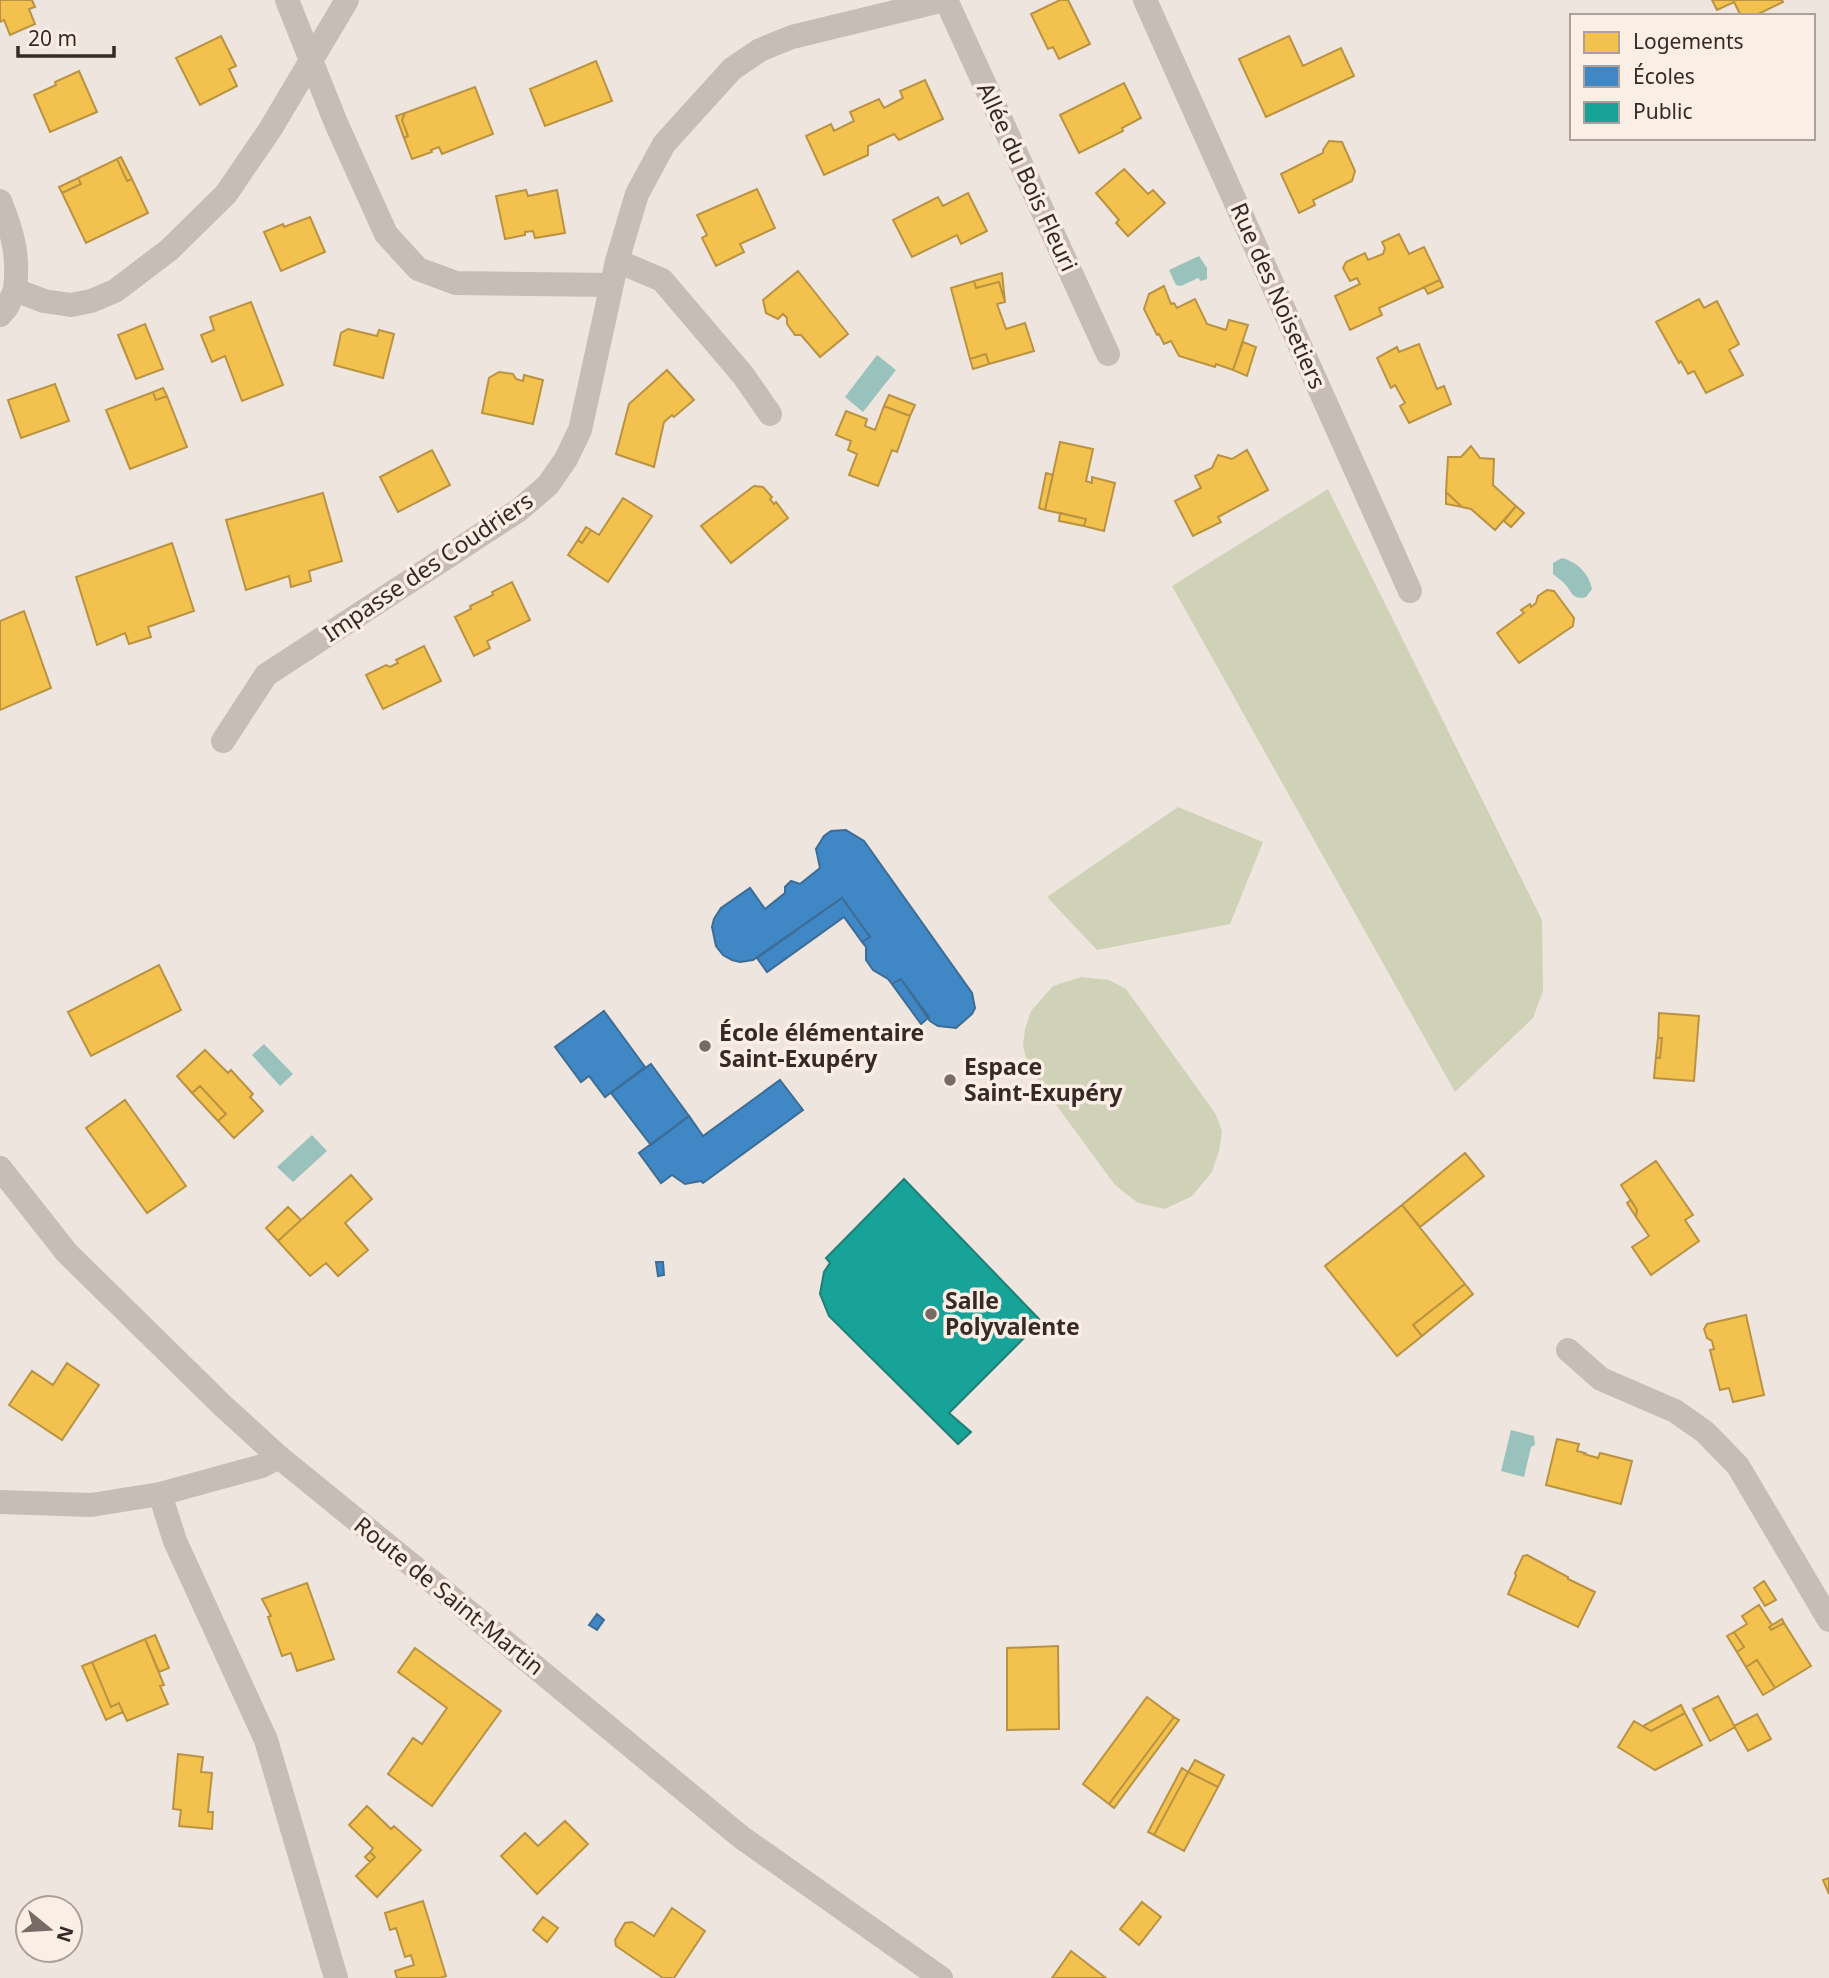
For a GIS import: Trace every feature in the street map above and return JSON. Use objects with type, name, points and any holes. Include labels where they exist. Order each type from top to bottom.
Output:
[{"type":"street","points":[[287,0],[310,61],[386,234],[418,269],[456,283],[611,285]]},
{"type":"street","points":[[15,290],[44,301],[71,304],[91,301],[115,291],[169,250],[226,194],[271,128],[347,0]]},
{"type":"street","name":"Impasse des Coudriers","points":[[223,741],[266,675],[519,510],[548,485],[566,459],[580,430],[611,285],[637,194],[664,144],[732,69],[760,50],[792,37],[945,0]]},
{"type":"street","name":"Allée du Bois Fleuri","points":[[945,0],[1108,354]]},
{"type":"street","name":"Rue des Noisetiers","points":[[1145,0],[1410,591]]},
{"type":"street","points":[[0,201],[12,232],[17,267],[15,290],[0,315]]},
{"type":"street","points":[[617,261],[662,281],[743,375],[770,414]]},
{"type":"street","name":"Route de Saint-Martin","points":[[0,1167],[67,1253],[279,1457],[741,1838],[910,1969],[941,1978]]},
{"type":"street","points":[[1568,1350],[1601,1379],[1675,1411],[1705,1432],[1738,1466],[1829,1620]]},
{"type":"street","points":[[0,1502],[91,1505],[160,1494],[262,1466],[279,1457]]},
{"type":"street","points":[[160,1494],[175,1541],[266,1740],[336,1978]]},
{"type":"green space","points":[[1328,489],[1542,920],[1543,991],[1533,1018],[1455,1092],[1172,586]]},
{"type":"green space","points":[[1178,807],[1263,842],[1230,924],[1097,950],[1047,897]]},
{"type":"green space","points":[[1081,977],[1109,980],[1126,989],[1215,1113],[1222,1131],[1212,1172],[1192,1196],[1165,1209],[1138,1203],[1115,1185],[1029,1068],[1023,1046],[1031,1011],[1053,986]]},
{"type":"water","points":[[1199,256],[1207,268],[1207,279],[1201,281],[1198,278],[1181,286],[1176,285],[1169,270]]},
{"type":"water","points":[[877,355],[896,370],[863,412],[845,397]]},
{"type":"water","points":[[1562,558],[1573,562],[1585,573],[1592,589],[1586,597],[1575,596],[1553,574],[1553,563]]},
{"type":"water","points":[[264,1044],[293,1074],[280,1086],[252,1055]]},
{"type":"water","points":[[312,1135],[327,1151],[293,1182],[277,1167]]},
{"type":"water","points":[[1511,1430],[1534,1436],[1535,1445],[1531,1447],[1524,1477],[1501,1471]]},
{"type":"building: Logements","points":[[0,0],[32,0],[35,7],[29,9],[35,24],[10,35],[4,20],[0,22]]},
{"type":"building: Logements","points":[[1060,0],[1068,0],[1090,44],[1059,59],[1053,47],[1048,49],[1031,14]]},
{"type":"building: Logements","points":[[1712,0],[1783,2],[1758,14],[1740,14],[1734,2],[1717,10]]},
{"type":"building: Logements","points":[[221,36],[236,66],[229,69],[237,86],[200,105],[176,58]]},
{"type":"building: Logements","points":[[1289,36],[1303,66],[1341,48],[1354,76],[1266,117],[1239,59]]},
{"type":"building: Logements","points":[[596,61],[612,101],[545,126],[530,89]]},
{"type":"building: Logements","points":[[79,71],[97,112],[50,132],[34,95]]},
{"type":"building: Logements","points":[[925,80],[943,119],[899,140],[894,134],[868,146],[868,155],[824,175],[806,136],[831,124],[834,131],[854,121],[850,112],[879,99],[884,108],[903,98],[900,91]]},
{"type":"building: Logements","points":[[1124,83],[1141,118],[1122,128],[1123,131],[1079,153],[1060,115]]},
{"type":"building: Logements","points":[[475,87],[493,134],[442,154],[439,147],[412,159],[404,138],[408,136],[402,120],[405,113]]},
{"type":"building: Logements","points":[[405,113],[402,120],[408,136],[404,138],[396,116]]},
{"type":"building: Logements","points":[[1329,141],[1342,142],[1355,171],[1352,181],[1313,200],[1315,205],[1299,213],[1281,174],[1323,153]]},
{"type":"building: Logements","points":[[121,157],[132,179],[127,181],[117,159]]},
{"type":"building: Logements","points":[[117,159],[127,181],[132,179],[148,213],[86,243],[62,193],[81,184],[78,178]]},
{"type":"building: Logements","points":[[1124,169],[1148,194],[1153,190],[1165,203],[1128,236],[1116,223],[1119,220],[1096,193]]},
{"type":"building: Logements","points":[[78,178],[81,184],[62,193],[59,187]]},
{"type":"building: Logements","points":[[757,189],[775,228],[740,244],[744,252],[716,266],[702,238],[707,235],[697,215]]},
{"type":"building: Logements","points":[[526,190],[528,196],[557,190],[565,233],[535,238],[533,231],[505,239],[496,196]]},
{"type":"building: Logements","points":[[968,193],[987,231],[961,244],[957,235],[912,257],[893,220],[938,197],[943,206]]},
{"type":"building: Logements","points":[[310,217],[325,252],[281,271],[264,232]]},
{"type":"building: Logements","points":[[1399,234],[1409,254],[1424,247],[1440,280],[1379,308],[1382,315],[1350,330],[1335,296],[1360,284],[1357,278],[1350,281],[1343,268],[1346,262],[1365,253],[1368,260],[1383,254],[1385,248],[1382,242]]},
{"type":"building: Logements","points":[[798,271],[848,334],[820,357],[801,335],[795,335],[783,314],[778,319],[766,313],[763,300]]},
{"type":"building: Logements","points":[[1002,273],[1005,302],[999,282],[976,288],[974,281]]},
{"type":"building: Logements","points":[[1440,280],[1443,287],[1428,294],[1424,287]]},
{"type":"building: Logements","points":[[974,281],[976,288],[999,282],[1005,302],[997,304],[1006,329],[1025,323],[1034,351],[989,364],[986,354],[970,359],[951,288]]},
{"type":"building: Logements","points":[[1164,286],[1171,304],[1174,303],[1177,308],[1195,299],[1207,324],[1226,330],[1229,320],[1248,325],[1233,370],[1179,356],[1171,341],[1164,344],[1144,309],[1149,294]]},
{"type":"building: Logements","points":[[1699,299],[1704,308],[1717,301],[1739,344],[1729,350],[1743,375],[1706,393],[1694,371],[1688,374],[1681,361],[1679,363],[1656,322]]},
{"type":"building: Logements","points":[[251,302],[283,385],[242,401],[225,356],[212,362],[201,335],[214,330],[210,317]]},
{"type":"building: Logements","points":[[145,324],[163,369],[136,379],[118,335]]},
{"type":"building: Logements","points":[[348,329],[377,336],[379,330],[394,334],[383,378],[334,365],[341,333]]},
{"type":"building: Logements","points":[[1243,342],[1256,347],[1247,376],[1233,370]]},
{"type":"building: Logements","points":[[1419,344],[1437,389],[1444,386],[1451,404],[1409,423],[1400,406],[1405,403],[1395,385],[1391,388],[1377,358],[1397,347],[1399,352]]},
{"type":"building: Logements","points":[[986,354],[989,364],[973,369],[970,359]]},
{"type":"building: Logements","points":[[667,370],[694,400],[664,422],[654,467],[616,454],[629,404]]},
{"type":"building: Logements","points":[[499,372],[513,374],[516,379],[523,381],[524,375],[543,380],[533,424],[482,413],[489,378]]},
{"type":"building: Logements","points":[[55,384],[69,421],[21,438],[8,400]]},
{"type":"building: Logements","points":[[163,388],[167,396],[156,400],[153,392]]},
{"type":"building: Logements","points":[[153,392],[156,400],[167,396],[187,447],[130,469],[106,410]]},
{"type":"building: Logements","points":[[889,395],[915,405],[910,416],[884,406]]},
{"type":"building: Logements","points":[[884,406],[910,416],[897,452],[892,450],[878,486],[849,475],[857,454],[848,450],[851,441],[836,435],[846,411],[867,419],[865,426],[875,430]]},
{"type":"building: Logements","points":[[1060,442],[1093,449],[1086,481],[1092,483],[1092,477],[1115,483],[1104,531],[1084,526],[1086,519],[1045,510]]},
{"type":"building: Logements","points":[[1471,446],[1480,458],[1494,459],[1493,485],[1516,506],[1495,530],[1446,492],[1448,457],[1461,457]]},
{"type":"building: Logements","points":[[432,450],[450,485],[398,512],[380,477]]},
{"type":"building: Logements","points":[[1247,450],[1268,490],[1218,517],[1221,522],[1193,536],[1175,501],[1201,488],[1195,476],[1212,468],[1218,455],[1232,459]]},
{"type":"building: Logements","points":[[1046,473],[1053,475],[1045,510],[1039,508]]},
{"type":"building: Logements","points":[[754,486],[763,487],[772,497],[770,499],[774,504],[776,502],[788,518],[731,563],[701,526]]},
{"type":"building: Logements","points":[[1446,492],[1462,507],[1446,504]]},
{"type":"building: Logements","points":[[323,493],[342,561],[309,571],[311,581],[291,587],[289,576],[246,590],[226,520]]},
{"type":"building: Logements","points":[[623,498],[652,516],[608,582],[568,555],[578,540],[582,543],[591,530],[599,535]]},
{"type":"building: Logements","points":[[1516,506],[1524,513],[1511,527],[1504,521]]},
{"type":"building: Logements","points":[[1060,513],[1086,519],[1084,526],[1059,521]]},
{"type":"building: Logements","points":[[586,527],[591,530],[582,543],[578,540]]},
{"type":"building: Logements","points":[[172,543],[194,611],[148,627],[151,637],[129,644],[125,633],[97,645],[76,577]]},
{"type":"building: Logements","points":[[512,582],[530,620],[487,641],[490,648],[474,656],[455,617]]},
{"type":"building: Logements","points":[[1547,590],[1554,591],[1574,618],[1573,626],[1519,663],[1497,633],[1524,613],[1521,610],[1536,603],[1538,596]]},
{"type":"building: Logements","points":[[24,611],[51,688],[0,710],[0,621]]},
{"type":"building: Logements","points":[[424,646],[441,681],[383,709],[366,675],[386,665],[390,667],[398,663],[396,660]]},
{"type":"building: Logements","points":[[159,965],[181,1010],[91,1056],[68,1012]]},
{"type":"building: Logements","points":[[1659,1013],[1699,1016],[1694,1081],[1654,1078],[1656,1057],[1660,1058],[1662,1038],[1658,1038]]},
{"type":"building: Logements","points":[[1658,1038],[1662,1038],[1660,1058],[1656,1057]]},
{"type":"building: Logements","points":[[205,1050],[228,1073],[231,1070],[253,1094],[250,1097],[263,1111],[234,1138],[218,1121],[226,1114],[200,1086],[192,1093],[177,1076]]},
{"type":"building: Logements","points":[[200,1086],[226,1114],[218,1121],[192,1093]]},
{"type":"building: Logements","points":[[125,1100],[186,1186],[147,1213],[86,1128]]},
{"type":"building: Logements","points":[[1465,1153],[1484,1176],[1420,1227],[1402,1205]]},
{"type":"building: Logements","points":[[1656,1161],[1693,1215],[1685,1220],[1699,1241],[1651,1275],[1632,1247],[1649,1236],[1636,1217],[1637,1210],[1621,1185]]},
{"type":"building: Logements","points":[[351,1175],[372,1199],[345,1223],[368,1250],[338,1276],[326,1263],[310,1276],[278,1241]]},
{"type":"building: Logements","points":[[1631,1200],[1637,1210],[1636,1217],[1627,1203]]},
{"type":"building: Logements","points":[[1402,1205],[1465,1284],[1413,1325],[1422,1336],[1397,1356],[1325,1266]]},
{"type":"building: Logements","points":[[288,1207],[301,1220],[278,1241],[266,1228]]},
{"type":"building: Logements","points":[[1465,1284],[1473,1294],[1422,1336],[1413,1325]]},
{"type":"building: Logements","points":[[1746,1315],[1764,1395],[1733,1402],[1729,1388],[1720,1390],[1710,1350],[1714,1349],[1712,1341],[1707,1338],[1704,1329],[1707,1324]]},
{"type":"building: Logements","points":[[67,1363],[99,1385],[62,1440],[9,1405],[32,1371],[53,1385]]},
{"type":"building: Logements","points":[[1557,1439],[1579,1444],[1577,1451],[1584,1454],[1598,1458],[1600,1453],[1632,1461],[1621,1504],[1546,1485]]},
{"type":"building: Logements","points":[[1527,1555],[1595,1592],[1578,1627],[1508,1594],[1523,1556]]},
{"type":"building: Logements","points":[[1764,1581],[1776,1600],[1765,1606],[1754,1588]]},
{"type":"building: Logements","points":[[307,1583],[334,1659],[297,1671],[291,1653],[282,1656],[268,1617],[271,1616],[262,1599]]},
{"type":"building: Logements","points":[[1759,1605],[1772,1625],[1769,1627],[1771,1630],[1784,1623],[1811,1666],[1775,1688],[1757,1660],[1746,1667],[1737,1652],[1744,1647],[1734,1632],[1747,1624],[1742,1616]]},
{"type":"building: Logements","points":[[1782,1619],[1784,1623],[1771,1630],[1769,1627]]},
{"type":"building: Logements","points":[[1734,1632],[1744,1647],[1737,1652],[1727,1636]]},
{"type":"building: Logements","points":[[155,1635],[169,1668],[159,1672],[145,1639]]},
{"type":"building: Logements","points":[[145,1639],[164,1685],[160,1686],[168,1704],[127,1721],[119,1703],[111,1707],[92,1662]]},
{"type":"building: Logements","points":[[1058,1646],[1059,1729],[1007,1730],[1007,1648]]},
{"type":"building: Logements","points":[[415,1648],[501,1711],[432,1806],[388,1774],[413,1738],[422,1744],[447,1708],[398,1672]]},
{"type":"building: Logements","points":[[1757,1660],[1775,1688],[1763,1695],[1746,1667]]},
{"type":"building: Logements","points":[[92,1662],[111,1707],[119,1703],[123,1712],[106,1720],[82,1666]]},
{"type":"building: Logements","points":[[1718,1696],[1735,1727],[1710,1741],[1693,1709]]},
{"type":"building: Logements","points":[[1147,1697],[1174,1717],[1109,1804],[1083,1784]]},
{"type":"building: Logements","points":[[1681,1705],[1685,1713],[1651,1731],[1643,1726]]},
{"type":"building: Logements","points":[[1685,1713],[1702,1745],[1655,1770],[1618,1747],[1634,1721],[1651,1731]]},
{"type":"building: Logements","points":[[1757,1714],[1771,1739],[1748,1751],[1734,1726]]},
{"type":"building: Logements","points":[[1174,1717],[1179,1720],[1114,1808],[1109,1804]]},
{"type":"building: Logements","points":[[178,1754],[203,1757],[201,1772],[212,1773],[208,1812],[213,1812],[212,1829],[179,1826],[181,1810],[173,1809]]},
{"type":"building: Logements","points":[[1195,1760],[1224,1775],[1218,1787],[1188,1772]]},
{"type":"building: Logements","points":[[1182,1768],[1188,1772],[1154,1835],[1148,1832]]},
{"type":"building: Logements","points":[[1188,1772],[1218,1787],[1184,1851],[1154,1835]]},
{"type":"building: Logements","points":[[367,1806],[391,1829],[394,1826],[421,1850],[377,1897],[356,1876],[375,1857],[370,1852],[373,1848],[349,1825]]},
{"type":"building: Logements","points":[[565,1821],[588,1844],[537,1894],[501,1856],[525,1833],[538,1846]]},
{"type":"building: Logements","points":[[370,1852],[375,1857],[370,1862],[365,1857]]},
{"type":"building: Logements","points":[[1829,1878],[1829,1894],[1823,1880]]},
{"type":"building: Logements","points":[[423,1901],[446,1976],[397,1978],[395,1971],[414,1965],[411,1955],[405,1957],[396,1928],[390,1930],[385,1913]]},
{"type":"building: Logements","points":[[1142,1902],[1161,1917],[1139,1945],[1120,1929]]},
{"type":"building: Logements","points":[[672,1908],[705,1931],[674,1978],[663,1978],[616,1946],[615,1940],[625,1923],[632,1922],[654,1936]]},
{"type":"building: Logements","points":[[543,1917],[558,1928],[547,1942],[533,1930]]},
{"type":"building: Logements","points":[[1071,1951],[1106,1978],[1052,1978]]},
{"type":"building: Écoles","points":[[846,830],[864,841],[972,993],[975,1008],[956,1028],[938,1026],[930,1021],[901,979],[892,984],[873,970],[866,960],[866,947],[862,942],[870,937],[842,898],[753,960],[732,960],[723,955],[716,946],[712,927],[721,908],[750,888],[765,909],[785,893],[785,887],[791,881],[800,884],[820,868],[816,849],[824,836],[831,831]]},
{"type":"building: Écoles","points":[[842,898],[870,937],[862,942],[844,917],[767,972],[757,958]]},
{"type":"building: Écoles","points":[[901,979],[929,1017],[921,1024],[892,984]]},
{"type":"building: Écoles","points":[[604,1011],[645,1067],[605,1097],[589,1076],[581,1082],[555,1047]]},
{"type":"building: Écoles","points":[[651,1064],[689,1116],[651,1145],[611,1093]]},
{"type":"building: Écoles","points":[[780,1080],[803,1110],[703,1183],[701,1181],[685,1184],[672,1175],[661,1183],[639,1153],[689,1116],[703,1136]]},
{"type":"building: Écoles","points":[[656,1262],[663,1262],[664,1275],[658,1276]]},
{"type":"building: Écoles","points":[[597,1614],[604,1620],[597,1630],[589,1625]]},
{"type":"building: Public","name":"Salle Polyvalente","points":[[904,1179],[1041,1321],[949,1413],[971,1432],[958,1444],[829,1316],[820,1294],[824,1272],[830,1263],[826,1258]]},
{"type":"place","name":"École élémentaire Saint-Exupéry","points":[[705,1046]]},
{"type":"place","name":"Espace Saint-Exupéry","points":[[950,1080]]},
{"type":"place","name":"Salle Polyvalente","points":[[931,1314]]}]
